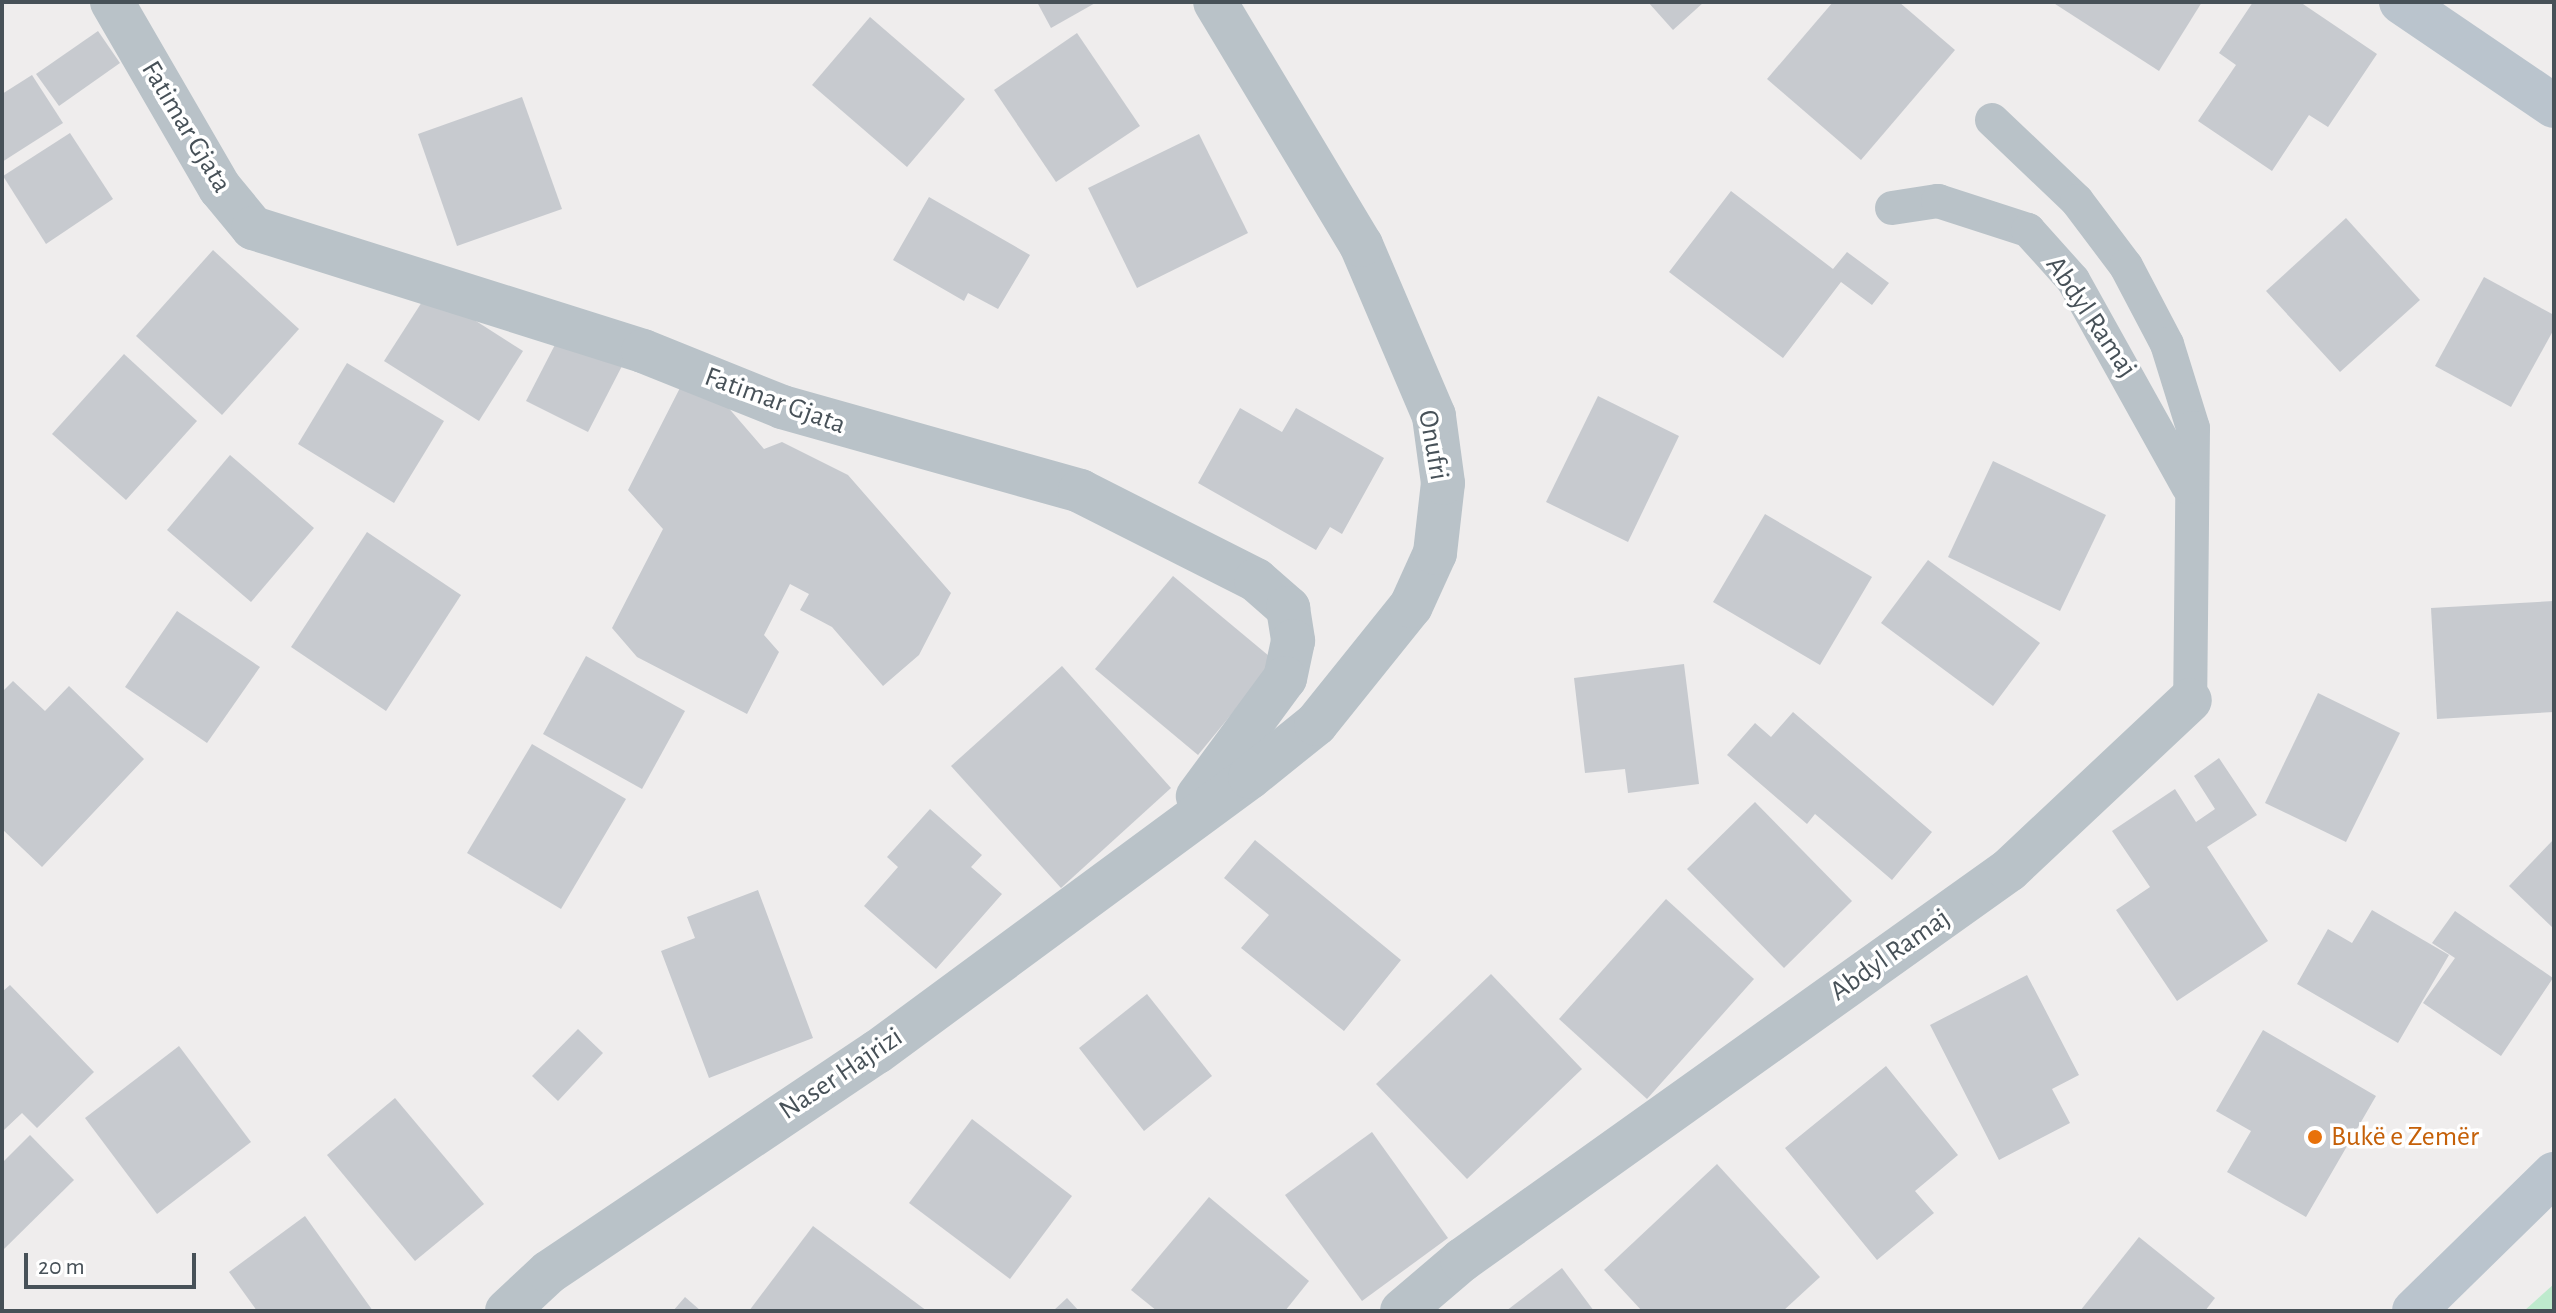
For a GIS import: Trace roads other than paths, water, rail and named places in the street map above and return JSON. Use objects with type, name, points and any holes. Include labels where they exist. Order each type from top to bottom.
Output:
[{"type":"street","name":"Fatimar Gjata","points":[[112,2],[220,188],[253,228],[643,351],[812,417],[1080,491],[1256,580],[1288,608],[1293,641],[1285,678],[1171,829]]},
{"type":"street","name":"Onufri","points":[[1171,829],[1316,724],[1357,679],[1411,606],[1435,553],[1443,483],[1434,416],[1361,245],[1215,2]]},
{"type":"street","points":[[2401,2],[2554,106]]},
{"type":"street","name":"Abdyl Ramaj","points":[[1402,1311],[1462,1260],[2009,870],[2190,700]]},
{"type":"street","name":"Naser Hajrizi","points":[[507,1311],[633,1213],[877,1052],[1171,829]]},
{"type":"street","points":[[2414,1311],[2554,1174]]},
{"type":"lane","name":"Abdyl Ramaj","points":[[1992,120],[2077,201],[2126,266],[2167,344],[2193,428],[2190,700]]},
{"type":"lane","name":"Abdyl Ramaj","points":[[1892,208],[1938,201],[2028,230],[2073,280],[2190,491]]},
{"type":"place","name":"Bukë e Zemër","points":[[2315,1137]]}]
